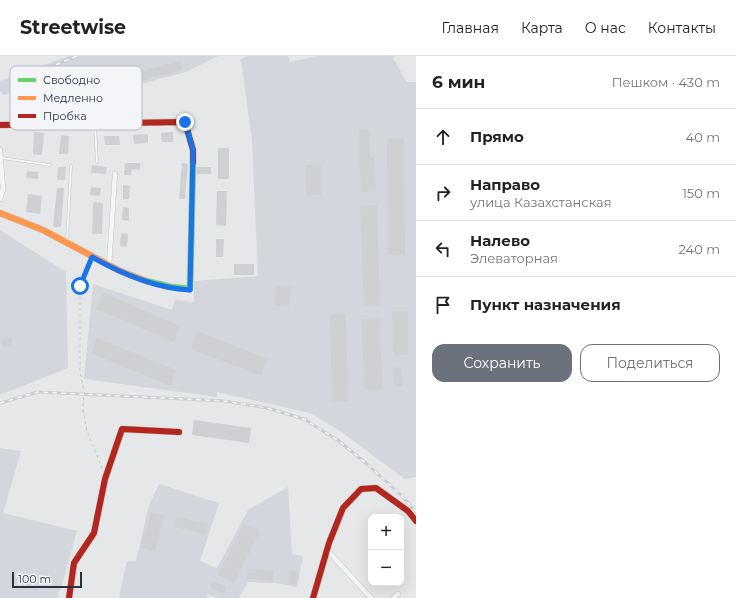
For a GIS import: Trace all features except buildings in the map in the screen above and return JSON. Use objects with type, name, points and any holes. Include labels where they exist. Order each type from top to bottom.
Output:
[{"type":"street","points":[[0,213],[24,222],[138,280],[177,289],[190,290],[193,150],[185,122],[142,123]]},
{"type":"street","points":[[0,125],[10,125]]},
{"type":"street","points":[[0,150],[3,189],[0,199]]},
{"type":"street","points":[[109,266],[115,174]]},
{"type":"street","points":[[69,598],[74,562],[94,533],[105,479],[122,429],[179,432]]},
{"type":"street","points":[[313,598],[327,550],[344,508],[361,489],[376,488],[408,511],[416,521]]},
{"type":"street","points":[[327,550],[372,598]]},
{"type":"street","points":[[393,598],[398,594]]},
{"type":"lane","points":[[95,130],[97,162]]},
{"type":"lane","points":[[1,158],[50,165]]},
{"type":"lane","points":[[66,243],[71,166]]},
{"type":"path","points":[[92,257],[80,286],[80,372],[84,389],[83,410],[87,431],[100,461],[105,479]]},
{"type":"shaded area","points":[[69,56],[218,56],[186,72],[142,83],[142,66],[41,66]]},
{"type":"shaded area","points":[[248,56],[288,56],[290,62],[317,56],[395,56],[393,58],[407,82],[416,82],[416,477],[405,479],[340,431],[310,413],[217,392],[217,397],[84,379],[93,284],[172,310],[175,300],[194,302],[194,281],[258,276],[252,141],[241,59]]},
{"type":"shaded area","points":[[10,77],[10,93],[3,95],[0,91],[0,81]]},
{"type":"shaded area","points":[[0,230],[66,272],[68,368],[0,395]]},
{"type":"shaded area","points":[[0,448],[21,451],[3,513],[77,531],[57,598],[0,598]]},
{"type":"shaded area","points":[[159,484],[219,503],[200,561],[217,568],[248,510],[288,487],[292,554],[303,556],[297,587],[275,583],[248,582],[239,598],[217,598],[208,594],[206,598],[119,598],[127,561],[136,561],[149,505]]},
{"type":"railway","points":[[53,66],[77,56]]},
{"type":"railway","points":[[0,403],[38,392],[225,401],[267,408],[304,419],[339,441],[401,495],[416,512]]},
{"type":"traffic: fast","points":[[146,281],[171,287],[190,289],[193,162]]},
{"type":"traffic: slow","points":[[0,213],[43,230],[120,271],[146,281]]},
{"type":"traffic: jam","points":[[142,123],[185,122],[193,150],[193,162]]},
{"type":"traffic: jam","points":[[0,125],[10,125]]},
{"type":"traffic: jam","points":[[69,598],[74,563],[94,533],[105,479],[122,429],[179,432]]},
{"type":"traffic: jam","points":[[313,598],[329,543],[343,508],[361,489],[376,488],[408,511],[416,521]]},
{"type":"route","points":[[80,286],[92,257],[138,280],[177,289],[190,290],[193,150],[185,122]]}]
